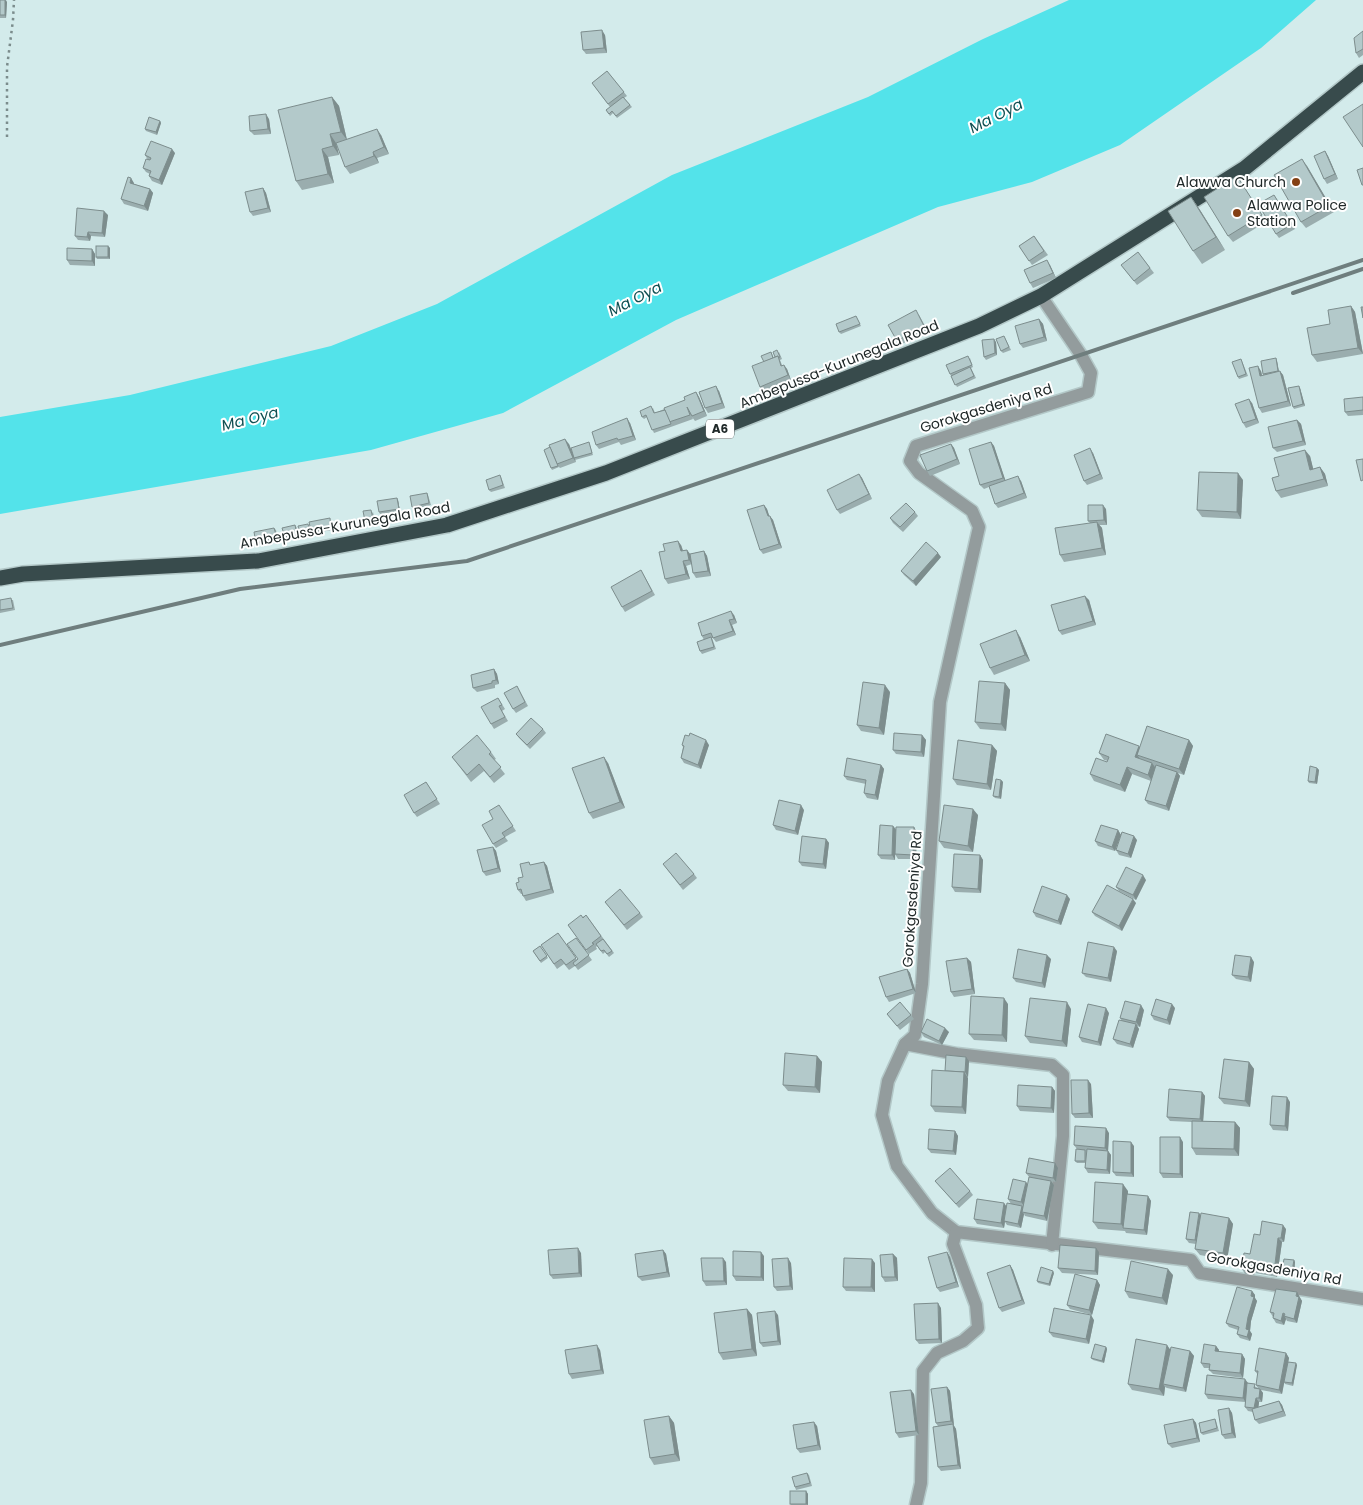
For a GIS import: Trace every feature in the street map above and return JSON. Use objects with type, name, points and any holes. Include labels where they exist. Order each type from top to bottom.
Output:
[{"type":"highway","name":"Ambepussa-Kurunegala Road","points":[[0,578],[23,574],[258,560],[447,525],[606,474],[979,326],[1042,296],[1245,168],[1363,72]]},
{"type":"street","name":"Gorokgasdeniya Rd","points":[[1042,296],[1091,373],[1088,392],[916,446],[910,461],[918,473],[972,511],[979,528],[940,702],[922,984],[915,1035],[905,1044],[888,1081],[882,1115],[897,1166],[932,1213],[956,1232],[1052,1245],[1191,1260],[1200,1272],[1363,1298]]},
{"type":"street","points":[[905,1044],[957,1054],[1052,1065],[1063,1076],[1063,1136],[1052,1245]]},
{"type":"street","points":[[916,1505],[921,1483],[923,1372],[937,1353],[963,1341],[978,1328],[976,1305],[953,1244],[956,1232]]},
{"type":"path","points":[[7,137],[7,67],[14,0]]},
{"type":"water","name":"Ma Oya","points":[[1069,0],[1316,0],[1261,48],[1120,145],[1032,182],[938,207],[676,320],[503,413],[371,450],[0,514],[0,417],[130,395],[331,346],[437,304],[672,175],[868,97],[983,39]]},
{"type":"building","points":[[0,0],[5,0],[5,15],[0,15]]},
{"type":"building","points":[[602,30],[604,48],[583,50],[581,32]]},
{"type":"building","points":[[1363,31],[1363,49],[1356,53],[1354,38]]},
{"type":"building","points":[[607,71],[624,92],[608,104],[592,83]]},
{"type":"building","points":[[332,97],[341,132],[330,134],[333,146],[322,149],[328,174],[296,181],[278,110]]},
{"type":"building","points":[[623,97],[630,105],[616,116],[612,111],[609,114],[606,110]]},
{"type":"building","points":[[1363,104],[1363,147],[1343,117]]},
{"type":"building","points":[[266,114],[268,129],[250,131],[249,116]]},
{"type":"building","points":[[149,117],[160,121],[156,132],[145,129]]},
{"type":"building","points":[[377,129],[384,147],[373,152],[374,156],[345,167],[336,143]]},
{"type":"building","points":[[151,141],[172,149],[159,180],[149,176],[151,171],[143,168],[146,159],[150,160],[151,158],[145,155]]},
{"type":"building","points":[[1325,151],[1335,174],[1324,179],[1314,156]]},
{"type":"building","points":[[1302,159],[1329,206],[1301,222],[1274,175]]},
{"type":"building","points":[[1363,168],[1363,185],[1362,185],[1357,170]]},
{"type":"building","name":"Alawwa Police Station","points":[[1237,176],[1262,215],[1228,236],[1204,197]]},
{"type":"building","points":[[128,177],[131,178],[130,183],[150,189],[144,206],[121,199]]},
{"type":"building","points":[[263,188],[268,208],[250,212],[245,192]]},
{"type":"building","points":[[1274,195],[1292,224],[1276,234],[1258,204]]},
{"type":"building","points":[[1191,197],[1216,237],[1193,251],[1168,211]]},
{"type":"building","points":[[77,208],[104,211],[102,233],[88,232],[87,237],[75,236]]},
{"type":"building","points":[[1034,236],[1044,251],[1029,261],[1019,246]]},
{"type":"building","points":[[96,246],[108,246],[108,257],[96,257]]},
{"type":"building","points":[[67,248],[92,249],[92,261],[67,260]]},
{"type":"building","points":[[1138,252],[1150,268],[1134,281],[1121,265]]},
{"type":"building","points":[[1047,260],[1053,273],[1030,283],[1024,270]]},
{"type":"building","points":[[1351,306],[1358,348],[1312,355],[1307,328],[1330,324],[1328,310]]},
{"type":"building","points":[[916,310],[924,326],[897,341],[888,325]]},
{"type":"building","points":[[856,316],[860,324],[839,332],[836,324]]},
{"type":"building","points":[[1039,319],[1044,337],[1020,344],[1015,326]]},
{"type":"building","points":[[1004,336],[1009,347],[1001,351],[996,339]]},
{"type":"building","points":[[994,339],[995,353],[984,357],[982,340]]},
{"type":"building","points":[[777,350],[780,357],[778,358],[778,356],[775,357],[773,352]]},
{"type":"building","points":[[771,352],[773,358],[764,362],[761,356]]},
{"type":"building","points":[[778,356],[781,366],[784,365],[788,375],[760,387],[752,366]]},
{"type":"building","points":[[968,356],[972,365],[950,374],[946,365]]},
{"type":"building","points":[[1276,358],[1278,371],[1263,374],[1261,361]]},
{"type":"building","points":[[1241,359],[1246,374],[1238,377],[1232,362]]},
{"type":"building","points":[[1258,366],[1260,376],[1280,371],[1288,401],[1259,408],[1249,368]]},
{"type":"building","points":[[970,367],[974,376],[955,385],[951,376]]},
{"type":"building","points":[[716,386],[722,403],[705,408],[699,392]]},
{"type":"building","points":[[1299,386],[1303,404],[1293,407],[1288,388]]},
{"type":"building","points":[[696,392],[704,411],[692,416],[687,407],[690,415],[669,422],[664,408],[685,400],[684,397]]},
{"type":"building","points":[[1363,397],[1363,410],[1345,412],[1344,399]]},
{"type":"building","points":[[1249,399],[1256,419],[1243,423],[1235,404]]},
{"type":"building","points":[[651,406],[654,413],[665,410],[671,424],[652,430],[646,415],[642,417],[640,411]]},
{"type":"building","points":[[627,418],[633,436],[618,440],[617,438],[596,445],[592,432]]},
{"type":"building","points":[[1297,420],[1303,441],[1273,448],[1268,427]]},
{"type":"building","points":[[565,439],[573,458],[557,464],[549,445]]},
{"type":"building","points":[[589,442],[592,453],[574,458],[571,448]]},
{"type":"building","points":[[991,442],[1003,478],[980,485],[969,449]]},
{"type":"building","points":[[951,444],[957,459],[927,471],[920,455]]},
{"type":"building","points":[[550,447],[558,466],[551,468],[544,450]]},
{"type":"building","points":[[1090,448],[1100,474],[1084,481],[1074,455]]},
{"type":"building","points":[[1305,450],[1310,470],[1320,467],[1324,479],[1276,491],[1272,478],[1279,476],[1274,458]]},
{"type":"building","points":[[1363,459],[1363,480],[1361,481],[1356,460]]},
{"type":"building","points":[[1199,472],[1238,473],[1237,512],[1197,510]]},
{"type":"building","points":[[859,474],[869,494],[837,510],[827,490]]},
{"type":"building","points":[[500,475],[503,485],[489,490],[486,480]]},
{"type":"building","points":[[1018,476],[1024,493],[995,504],[989,486]]},
{"type":"building","points":[[427,493],[429,503],[412,507],[410,496]]},
{"type":"building","points":[[397,498],[399,509],[379,512],[377,501]]},
{"type":"building","points":[[906,503],[915,512],[900,527],[890,518]]},
{"type":"building","points":[[764,505],[768,516],[770,516],[779,544],[760,550],[747,510]]},
{"type":"building","points":[[1088,505],[1103,505],[1104,520],[1088,521]]},
{"type":"building","points":[[371,510],[373,519],[365,521],[363,511]]},
{"type":"building","points":[[330,518],[331,528],[311,531],[309,522]]},
{"type":"building","points":[[1097,522],[1102,548],[1060,555],[1055,528]]},
{"type":"building","points":[[308,524],[310,532],[300,534],[298,526]]},
{"type":"building","points":[[295,525],[297,535],[285,537],[282,528]]},
{"type":"building","points":[[274,528],[277,538],[256,543],[254,532]]},
{"type":"building","points":[[678,541],[681,551],[687,550],[689,560],[683,561],[686,574],[665,579],[659,552],[665,551],[663,544]]},
{"type":"building","points":[[926,542],[938,553],[913,581],[901,571]]},
{"type":"building","points":[[704,551],[708,571],[693,573],[690,554]]},
{"type":"building","points":[[641,570],[652,591],[622,607],[611,587]]},
{"type":"building","points":[[1085,596],[1093,621],[1059,631],[1051,605]]},
{"type":"building","points":[[11,598],[13,608],[0,610],[0,600]]},
{"type":"building","points":[[731,611],[734,619],[729,620],[733,631],[713,638],[711,633],[702,636],[698,623]]},
{"type":"building","points":[[1016,630],[1025,655],[990,668],[980,644]]},
{"type":"building","points":[[711,637],[714,647],[700,651],[697,642]]},
{"type":"building","points":[[494,669],[496,680],[492,681],[492,683],[473,688],[471,675]]},
{"type":"building","points":[[979,681],[1005,683],[1001,724],[975,722]]},
{"type":"building","points":[[863,682],[885,685],[879,728],[857,725]]},
{"type":"building","points":[[517,686],[525,702],[513,709],[504,693]]},
{"type":"building","points":[[498,698],[502,705],[499,706],[505,717],[491,724],[481,707]]},
{"type":"building","points":[[531,718],[543,729],[527,745],[516,734]]},
{"type":"building","points":[[1147,726],[1189,740],[1179,769],[1137,755]]},
{"type":"building","points":[[690,733],[706,740],[698,765],[681,758],[685,735],[689,736]]},
{"type":"building","points":[[894,733],[922,735],[921,752],[893,750]]},
{"type":"building","points":[[1106,734],[1139,746],[1135,757],[1152,763],[1148,775],[1127,767],[1120,785],[1090,774],[1096,758],[1107,762],[1109,757],[1099,753]]},
{"type":"building","points":[[477,735],[491,752],[489,754],[501,767],[490,777],[479,764],[467,775],[452,757]]},
{"type":"building","points":[[958,740],[992,745],[987,784],[953,779]]},
{"type":"building","points":[[604,757],[620,802],[589,813],[572,768]]},
{"type":"building","points":[[847,758],[881,765],[875,795],[864,793],[866,780],[844,776]]},
{"type":"building","points":[[1156,765],[1177,772],[1166,806],[1145,800]]},
{"type":"building","points":[[1310,766],[1317,768],[1315,782],[1308,781]]},
{"type":"building","points":[[996,779],[1001,780],[999,797],[993,796]]},
{"type":"building","points":[[426,782],[437,799],[414,813],[404,795]]},
{"type":"building","points":[[779,800],[801,805],[795,831],[773,825]]},
{"type":"building","points":[[499,805],[513,826],[502,833],[505,837],[493,844],[482,825],[493,819],[489,811]]},
{"type":"building","points":[[944,805],[973,809],[968,846],[939,841]]},
{"type":"building","points":[[880,825],[893,826],[892,855],[878,855]]},
{"type":"building","points":[[1101,825],[1118,830],[1112,847],[1095,841]]},
{"type":"building","points":[[896,827],[914,827],[913,855],[895,854]]},
{"type":"building","points":[[1122,832],[1134,836],[1128,854],[1116,850]]},
{"type":"building","points":[[802,836],[826,839],[823,864],[799,862]]},
{"type":"building","points":[[493,847],[498,868],[483,872],[477,850]]},
{"type":"building","points":[[676,853],[694,874],[680,885],[663,864]]},
{"type":"building","points":[[954,854],[980,855],[978,889],[952,887]]},
{"type":"building","points":[[529,862],[530,865],[544,862],[551,889],[523,896],[521,889],[518,890],[516,883],[519,882],[518,878],[523,877],[520,864]]},
{"type":"building","points":[[1126,867],[1143,875],[1133,895],[1116,887]]},
{"type":"building","points":[[1107,885],[1133,899],[1119,926],[1092,912]]},
{"type":"building","points":[[1042,886],[1067,895],[1058,921],[1033,912]]},
{"type":"building","points":[[620,889],[640,913],[624,925],[605,902]]},
{"type":"building","points":[[581,915],[583,918],[586,915],[601,936],[586,950],[568,925]]},
{"type":"building","points":[[558,933],[576,958],[566,965],[561,959],[554,964],[541,945]]},
{"type":"building","points":[[576,938],[589,955],[575,966],[573,963],[578,959],[567,944]]},
{"type":"building","points":[[603,939],[612,951],[607,954],[604,950],[601,951],[596,944]]},
{"type":"building","points":[[1088,942],[1114,947],[1108,978],[1082,973]]},
{"type":"building","points":[[540,946],[547,956],[540,961],[533,951]]},
{"type":"building","points":[[1018,949],[1047,955],[1042,983],[1013,978]]},
{"type":"building","points":[[1235,955],[1251,957],[1248,977],[1232,975]]},
{"type":"building","points":[[967,958],[972,989],[951,992],[946,961]]},
{"type":"building","points":[[907,969],[913,989],[886,997],[879,977]]},
{"type":"building","points":[[971,996],[1004,998],[1002,1035],[969,1034]]},
{"type":"building","points":[[1030,998],[1067,1002],[1062,1041],[1025,1036]]},
{"type":"building","points":[[1156,999],[1172,1004],[1167,1020],[1151,1015]]},
{"type":"building","points":[[1125,1001],[1141,1005],[1136,1022],[1120,1018]]},
{"type":"building","points":[[900,1002],[911,1015],[897,1026],[887,1014]]},
{"type":"building","points":[[1088,1004],[1106,1008],[1098,1042],[1079,1037]]},
{"type":"building","points":[[927,1019],[945,1028],[939,1041],[921,1032]]},
{"type":"building","points":[[1119,1020],[1136,1024],[1130,1044],[1113,1039]]},
{"type":"building","points":[[785,1053],[817,1056],[815,1087],[783,1085]]},
{"type":"building","points":[[946,1055],[966,1057],[965,1072],[945,1071]]},
{"type":"building","points":[[1224,1059],[1249,1062],[1245,1101],[1219,1098]]},
{"type":"building","points":[[932,1070],[964,1072],[962,1107],[931,1106]]},
{"type":"building","points":[[1071,1080],[1088,1080],[1089,1113],[1072,1114]]},
{"type":"building","points":[[1018,1085],[1052,1087],[1051,1108],[1017,1106]]},
{"type":"building","points":[[1169,1089],[1202,1092],[1200,1119],[1167,1117]]},
{"type":"building","points":[[1272,1096],[1287,1097],[1285,1126],[1270,1125]]},
{"type":"building","points":[[1192,1121],[1235,1122],[1234,1149],[1192,1148]]},
{"type":"building","points":[[1075,1126],[1106,1128],[1105,1148],[1074,1145]]},
{"type":"building","points":[[929,1129],[955,1131],[953,1151],[928,1149]]},
{"type":"building","points":[[1160,1137],[1180,1137],[1180,1174],[1160,1173]]},
{"type":"building","points":[[1113,1141],[1131,1142],[1131,1173],[1113,1172]]},
{"type":"building","points":[[1076,1149],[1085,1150],[1085,1161],[1075,1161]]},
{"type":"building","points":[[1087,1149],[1108,1151],[1107,1170],[1085,1168]]},
{"type":"building","points":[[1029,1158],[1055,1163],[1053,1178],[1026,1173]]},
{"type":"building","points":[[950,1168],[970,1191],[956,1204],[935,1181]]},
{"type":"building","points":[[1029,1177],[1051,1181],[1044,1216],[1022,1212]]},
{"type":"building","points":[[1013,1179],[1026,1182],[1021,1202],[1008,1199]]},
{"type":"building","points":[[1095,1182],[1123,1184],[1121,1224],[1093,1222]]},
{"type":"building","points":[[1127,1194],[1148,1196],[1144,1230],[1123,1228]]},
{"type":"building","points":[[977,1199],[1004,1203],[1001,1223],[974,1219]]},
{"type":"building","points":[[1007,1203],[1022,1206],[1018,1224],[1004,1221]]},
{"type":"building","points":[[1190,1212],[1199,1213],[1195,1240],[1186,1239]]},
{"type":"building","points":[[1201,1213],[1229,1218],[1223,1253],[1195,1249]]},
{"type":"building","points":[[1262,1221],[1283,1225],[1281,1238],[1278,1238],[1274,1273],[1242,1269],[1244,1253],[1250,1254],[1254,1234],[1260,1235]]},
{"type":"building","points":[[1060,1245],[1096,1248],[1095,1271],[1058,1268]]},
{"type":"building","points":[[578,1248],[579,1273],[550,1275],[548,1250]]},
{"type":"building","points":[[663,1250],[667,1272],[638,1277],[635,1254]]},
{"type":"building","points":[[733,1251],[761,1252],[761,1277],[733,1276]]},
{"type":"building","points":[[947,1252],[956,1282],[937,1288],[928,1257]]},
{"type":"building","points":[[893,1254],[895,1277],[882,1277],[880,1255]]},
{"type":"building","points":[[701,1258],[723,1258],[724,1281],[703,1281]]},
{"type":"building","points":[[788,1258],[790,1286],[774,1287],[772,1259]]},
{"type":"building","points":[[844,1258],[872,1259],[871,1287],[843,1287]]},
{"type":"building","points":[[1284,1259],[1294,1260],[1292,1271],[1282,1270]]},
{"type":"building","points":[[1131,1261],[1168,1269],[1162,1298],[1125,1291]]},
{"type":"building","points":[[1010,1265],[1022,1300],[999,1308],[987,1273]]},
{"type":"building","points":[[1041,1267],[1053,1271],[1049,1284],[1037,1281]]},
{"type":"building","points":[[1075,1274],[1097,1280],[1089,1310],[1067,1305]]},
{"type":"building","points":[[1237,1287],[1252,1291],[1251,1296],[1254,1297],[1248,1317],[1246,1329],[1249,1330],[1247,1337],[1237,1334],[1239,1327],[1226,1323]]},
{"type":"building","points":[[1276,1289],[1297,1292],[1296,1296],[1299,1297],[1294,1319],[1284,1316],[1285,1314],[1283,1313],[1281,1321],[1273,1318],[1274,1313],[1270,1312]]},
{"type":"building","points":[[938,1303],[939,1339],[916,1340],[914,1304]]},
{"type":"building","points":[[1054,1308],[1091,1315],[1086,1339],[1049,1332]]},
{"type":"building","points":[[747,1309],[752,1349],[719,1353],[714,1313]]},
{"type":"building","points":[[775,1311],[778,1341],[760,1343],[757,1313]]},
{"type":"building","points":[[1136,1339],[1167,1345],[1159,1389],[1128,1384]]},
{"type":"building","points":[[1095,1344],[1106,1347],[1102,1361],[1091,1358]]},
{"type":"building","points":[[1204,1344],[1216,1346],[1215,1351],[1242,1354],[1240,1373],[1209,1370],[1210,1364],[1201,1363]]},
{"type":"building","points":[[597,1345],[601,1370],[569,1374],[565,1350]]},
{"type":"building","points":[[1171,1347],[1190,1351],[1183,1388],[1163,1384]]},
{"type":"building","points":[[1259,1348],[1286,1353],[1279,1390],[1256,1385],[1258,1371],[1255,1371]]},
{"type":"building","points":[[1288,1362],[1296,1363],[1292,1383],[1284,1382]]},
{"type":"building","points":[[1207,1375],[1245,1379],[1243,1398],[1205,1394]]},
{"type":"building","points":[[1247,1383],[1255,1384],[1254,1388],[1260,1389],[1259,1398],[1256,1398],[1254,1408],[1245,1407]]},
{"type":"building","points":[[947,1387],[951,1421],[936,1423],[931,1389]]},
{"type":"building","points":[[911,1390],[916,1431],[896,1433],[890,1392]]},
{"type":"building","points":[[1279,1401],[1283,1411],[1255,1420],[1252,1409]]},
{"type":"building","points":[[1229,1408],[1232,1433],[1222,1435],[1218,1410]]},
{"type":"building","points":[[669,1416],[675,1454],[650,1458],[644,1420]]},
{"type":"building","points":[[1193,1419],[1197,1438],[1168,1444],[1164,1425]]},
{"type":"building","points":[[1215,1419],[1217,1428],[1201,1433],[1199,1423]]},
{"type":"building","points":[[814,1422],[818,1445],[797,1449],[793,1425]]},
{"type":"building","points":[[953,1424],[958,1465],[938,1467],[933,1427]]},
{"type":"building","points":[[807,1473],[810,1483],[795,1487],[792,1477]]},
{"type":"building","points":[[790,1491],[806,1491],[806,1504],[790,1504]]},
{"type":"railway","points":[[0,645],[240,589],[467,561],[1363,260]]},
{"type":"railway","points":[[1293,293],[1363,269]]},
{"type":"place","name":"Alawwa Church","points":[[1296,182]]},
{"type":"place","name":"Alawwa Police Station","points":[[1237,213]]}]
